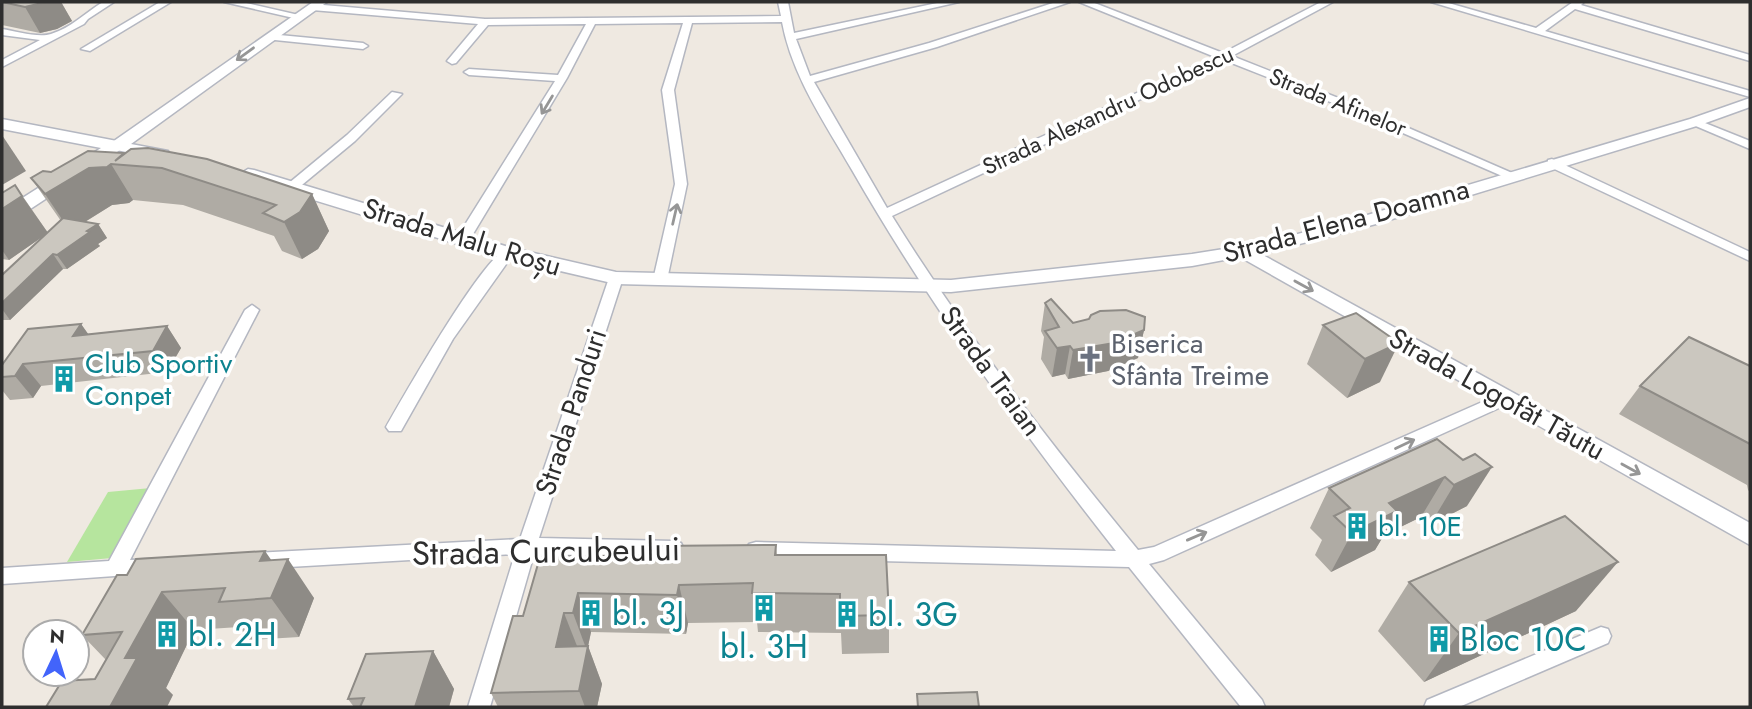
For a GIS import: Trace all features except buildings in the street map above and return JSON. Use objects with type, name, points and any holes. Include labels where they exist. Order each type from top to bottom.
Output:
[{"type":"main road","points":[[2,124],[117,146]]},
{"type":"main road","points":[[2,219],[117,146]]},
{"type":"main road","points":[[56,185],[121,160],[173,157]]},
{"type":"street","points":[[2,64],[81,22],[84,17],[109,2]]},
{"type":"street","points":[[86,49],[166,2]]},
{"type":"street","points":[[229,2],[298,16]]},
{"type":"street","name":"Strada Traian","points":[[783,2],[790,37],[807,80],[930,287],[1012,403],[1133,559],[1254,707]]},
{"type":"street","points":[[790,37],[954,2]]},
{"type":"street","points":[[807,80],[944,41],[1065,2]]},
{"type":"street","name":"Strada Afinelor","points":[[1084,2],[1416,133],[1513,176]]},
{"type":"street","name":"Strada Alexandru Odobescu","points":[[886,214],[1223,57],[1328,2]]},
{"type":"street","points":[[1436,2],[1750,94]]},
{"type":"street","points":[[117,146],[316,4],[485,22],[785,19]]},
{"type":"street","points":[[1538,32],[1576,4],[1750,58]]},
{"type":"street","points":[[660,280],[681,184],[669,83],[688,21]]},
{"type":"street","points":[[452,61],[485,22]]},
{"type":"street","points":[[463,239],[562,78],[591,23]]},
{"type":"street","points":[[2,32],[50,38]]},
{"type":"street","points":[[269,37],[363,46]]},
{"type":"street","points":[[469,72],[562,78]]},
{"type":"street","points":[[293,186],[351,138],[396,94]]},
{"type":"street","name":"Strada Elena Doamna","points":[[930,287],[1244,252],[1370,220],[1695,122],[1750,102]]},
{"type":"street","points":[[1695,122],[1750,145]]},
{"type":"street","points":[[117,146],[173,157]]},
{"type":"street","points":[[1552,163],[1750,257]]},
{"type":"street","name":"Strada Malu Roșu","points":[[233,170],[293,186],[506,253],[616,278],[930,287]]},
{"type":"street","name":"Strada Logofăt Tăutu","points":[[1244,252],[1750,535]]},
{"type":"street","points":[[395,427],[442,345],[483,282],[506,253]]},
{"type":"street","name":"Strada Panduri","points":[[479,707],[527,546],[616,278]]},
{"type":"street","points":[[115,569],[252,310]]},
{"type":"street","points":[[738,550],[1133,559],[1157,554],[1504,399]]},
{"type":"street","name":"Strada Curcubeului","points":[[236,562],[527,546],[698,549]]},
{"type":"street","points":[[2,576],[169,566]]},
{"type":"street","points":[[1434,707],[1601,636]]},
{"type":"green space","points":[[151,488],[112,558],[67,562],[108,492]]},
{"type":"place","name":"Biserica Sfânta Treime","points":[[1090,359]]},
{"type":"place","name":"Club Sportiv Conpet","points":[[64,379]]},
{"type":"place","name":"bl. 10E","points":[[1357,526]]},
{"type":"place","name":"bl. 3H","points":[[764,608]]},
{"type":"place","name":"bl. 3J","points":[[591,613]]},
{"type":"place","name":"bl. 3G","points":[[847,614]]},
{"type":"place","name":"bl. 2H","points":[[167,634]]},
{"type":"place","name":"Bloc 10C","points":[[1439,639]]}]
